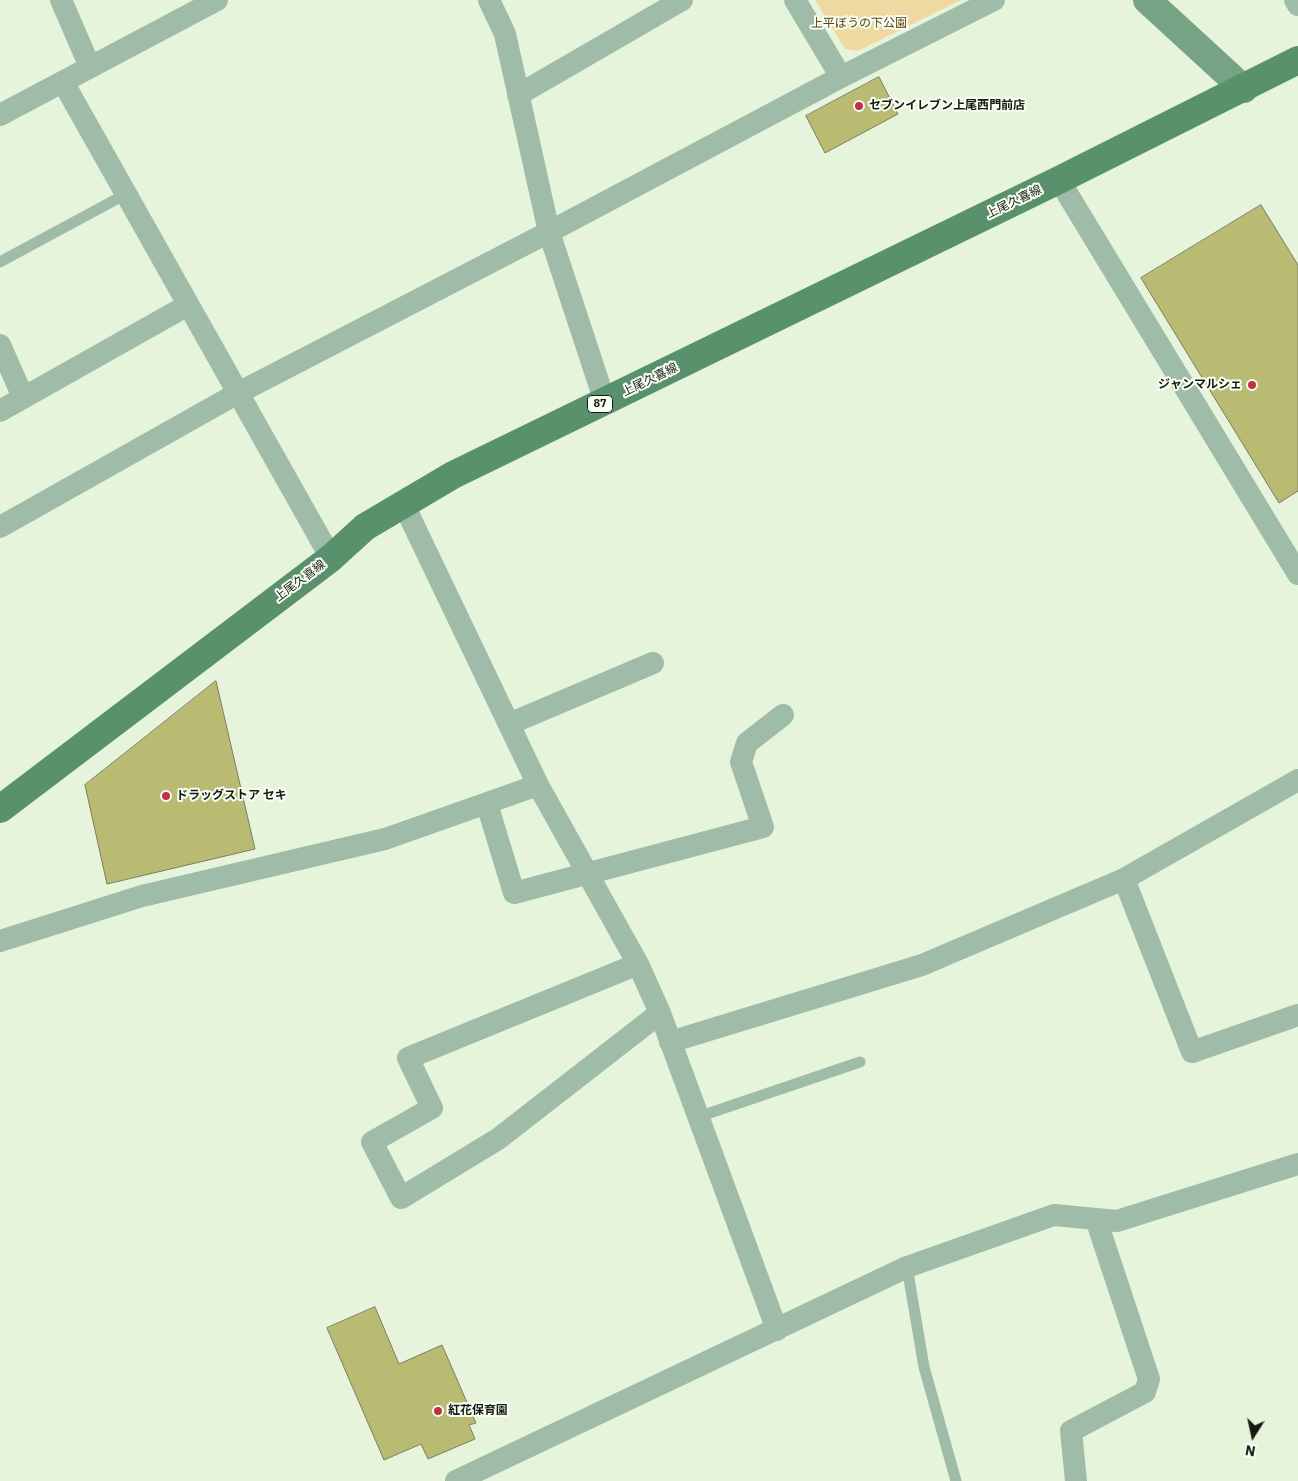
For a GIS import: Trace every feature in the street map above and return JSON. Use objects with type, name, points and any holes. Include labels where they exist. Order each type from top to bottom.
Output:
[{"type":"main road","name":"上尾久喜線","points":[[0,809],[330,558],[365,528],[453,475],[1059,180],[1294,63]]},
{"type":"street","points":[[61,0],[90,67]]},
{"type":"street","points":[[0,115],[217,0]]},
{"type":"street","points":[[489,0],[505,34],[549,232],[604,402]]},
{"type":"street","points":[[518,95],[682,0]]},
{"type":"street","points":[[795,0],[842,77]]},
{"type":"street","points":[[0,527],[238,393],[549,232],[842,77],[994,0]]},
{"type":"street","points":[[1147,0],[1249,86]]},
{"type":"street","points":[[1295,0],[1298,5]]},
{"type":"street","points":[[63,82],[330,558]]},
{"type":"street","points":[[1059,180],[1298,574]]},
{"type":"street","points":[[0,410],[188,305]]},
{"type":"street","points":[[0,345],[23,398]]},
{"type":"street","points":[[404,505],[538,785],[638,964],[660,1013],[777,1330]]},
{"type":"street","points":[[509,724],[653,663]]},
{"type":"street","points":[[487,804],[514,893],[763,827],[741,762],[746,743],[782,715]]},
{"type":"street","points":[[670,1042],[922,965],[1124,879],[1298,780]]},
{"type":"street","points":[[0,941],[142,896],[385,839],[538,785]]},
{"type":"street","points":[[1124,879],[1192,1052],[1298,1015]]},
{"type":"street","points":[[638,964],[408,1058],[432,1108],[372,1142],[401,1198],[498,1139],[660,1013]]},
{"type":"street","points":[[456,1481],[907,1267],[1054,1215],[1117,1221],[1298,1164]]},
{"type":"street","points":[[1076,1481],[1071,1432],[1145,1392],[1149,1379],[1096,1218]]},
{"type":"lane","points":[[0,262],[126,194]]},
{"type":"lane","points":[[698,1117],[860,1062]]},
{"type":"lane","points":[[907,1267],[924,1368],[956,1481]]},
{"type":"green space","name":"上平ぼうの下公園","points":[[815,0],[961,0],[858,51],[845,49]]},
{"type":"building","points":[[879,77],[898,114],[825,153],[806,116]]},
{"type":"building","name":"ジャンマルシェ","points":[[1261,205],[1298,265],[1298,491],[1279,503],[1141,278]]},
{"type":"building","points":[[216,681],[255,849],[107,884],[85,785]]},
{"type":"building","points":[[375,1307],[399,1364],[442,1345],[476,1423],[469,1425],[475,1439],[428,1459],[421,1444],[384,1460],[327,1328]]},
{"type":"place","name":"セブンイレブン上尾西門前店","points":[[859,106]]},
{"type":"place","name":"ジャンマルシェ","points":[[1252,385]]},
{"type":"place","name":"ドラッグストア セキ","points":[[166,796]]},
{"type":"place","name":"紅花保育園","points":[[438,1411]]}]
